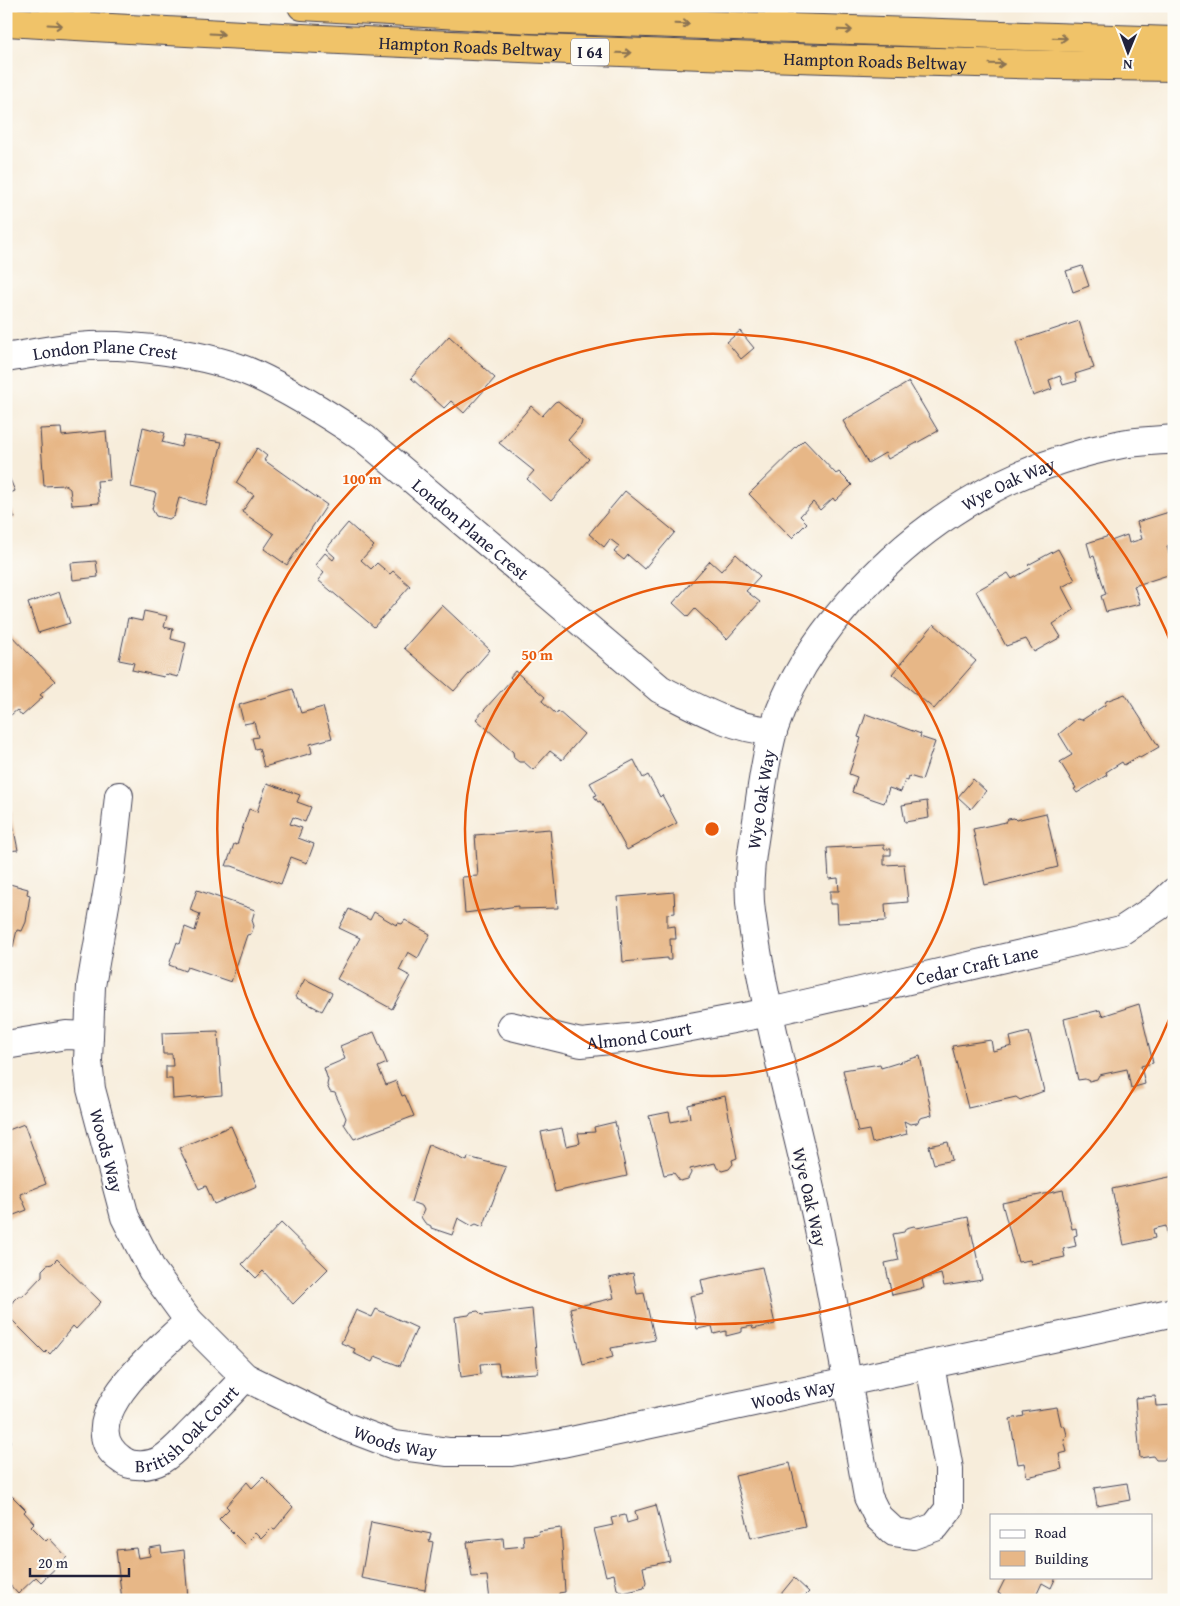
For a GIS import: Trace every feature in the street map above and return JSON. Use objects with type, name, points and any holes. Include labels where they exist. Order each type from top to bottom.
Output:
[{"type":"highway","points":[[302,6],[531,19],[1174,40]]},
{"type":"highway","name":"Hampton Roads Beltway","points":[[6,22],[262,37],[614,53],[1174,68]]},
{"type":"street","name":"London Plane Crest","points":[[6,358],[79,346],[134,347],[201,358],[252,373],[312,404],[365,439],[660,689],[706,713],[763,731],[773,732]]},
{"type":"street","name":"Wye Oak Way","points":[[930,1365],[949,1469],[949,1509],[935,1527],[913,1535],[894,1532],[878,1518],[868,1497],[817,1219],[787,1098],[751,910],[751,861],[760,794],[773,732],[799,673],[840,612],[867,582],[922,532],[983,492],[1051,462],[1124,443],[1174,439]]},
{"type":"street","name":"Woods Way","points":[[119,796],[111,870],[91,986],[88,1060],[91,1089],[124,1217],[152,1270],[189,1321],[245,1377],[349,1428],[394,1445],[448,1452],[511,1452],[562,1443],[1174,1312]]},
{"type":"street","name":"Cedar Craft Lane","points":[[770,1012],[1121,931],[1158,906],[1174,892]]},
{"type":"street","name":"Almond Court","points":[[511,1026],[581,1043],[638,1037],[770,1012]]},
{"type":"street","points":[[6,1046],[66,1036],[89,1036]]},
{"type":"street","name":"British Oak Court","points":[[189,1321],[119,1391],[108,1410],[104,1435],[111,1453],[125,1463],[141,1466],[160,1460],[245,1377]]},
{"type":"building","points":[[1082,266],[1089,286],[1073,292],[1066,271]]},
{"type":"building","points":[[1079,321],[1094,368],[1075,374],[1077,381],[1063,385],[1060,376],[1049,380],[1052,389],[1033,396],[1016,342]]},
{"type":"building","points":[[740,331],[754,348],[741,359],[727,342]]},
{"type":"building","points":[[449,336],[495,378],[464,413],[451,401],[444,408],[411,378]]},
{"type":"building","points":[[909,382],[938,431],[888,459],[885,453],[868,463],[843,421]]},
{"type":"building","points":[[558,401],[582,421],[581,425],[568,440],[589,459],[551,501],[527,479],[534,471],[499,443],[531,406],[542,416]]},
{"type":"building","points":[[143,427],[165,433],[162,442],[181,447],[184,436],[222,442],[206,505],[179,498],[174,516],[169,519],[156,516],[152,509],[156,493],[131,487]]},
{"type":"building","points":[[61,428],[62,436],[106,431],[110,480],[97,481],[99,503],[72,505],[70,489],[65,485],[44,486],[40,429]]},
{"type":"building","points":[[804,440],[836,474],[839,472],[852,485],[835,501],[833,498],[820,510],[813,502],[800,516],[807,523],[792,538],[749,494]]},
{"type":"building","points":[[257,448],[267,456],[264,460],[327,505],[287,565],[264,549],[274,534],[242,512],[254,495],[236,483]]},
{"type":"building","points":[[6,470],[15,491],[6,495]]},
{"type":"building","points":[[625,491],[675,532],[644,569],[628,555],[624,560],[614,552],[619,546],[610,539],[604,547],[589,534]]},
{"type":"building","points":[[6,497],[15,518],[6,522]]},
{"type":"building","points":[[1169,512],[1174,527],[1174,544],[1167,546],[1174,573],[1134,586],[1140,604],[1106,612],[1101,596],[1106,594],[1094,556],[1091,557],[1087,543],[1109,536],[1111,541],[1127,535],[1129,543],[1142,539],[1137,522]]},
{"type":"building","points":[[348,523],[374,546],[361,560],[371,569],[377,563],[390,574],[393,571],[410,586],[374,627],[318,580],[324,573],[315,565],[325,553],[333,560],[335,557],[326,549]]},
{"type":"building","points":[[1058,549],[1075,580],[1062,587],[1074,610],[1053,624],[1061,637],[1034,652],[1026,639],[1006,646],[976,591],[1008,573],[1012,579],[1031,568],[1028,565]]},
{"type":"building","points":[[736,554],[760,576],[746,591],[760,602],[727,639],[695,609],[688,617],[673,603],[710,561],[721,571]]},
{"type":"building","points":[[96,561],[98,577],[73,580],[71,563]]},
{"type":"building","points":[[59,592],[70,623],[38,633],[28,603]]},
{"type":"building","points":[[442,605],[490,650],[454,691],[404,648]]},
{"type":"building","points":[[144,611],[167,616],[164,627],[173,629],[171,639],[186,643],[178,677],[165,674],[164,677],[132,670],[134,663],[119,660],[128,618],[142,621]]},
{"type":"building","points":[[934,624],[976,661],[934,709],[892,674]]},
{"type":"building","points":[[6,630],[55,681],[40,695],[43,697],[22,716],[17,710],[6,719]]},
{"type":"building","points":[[515,671],[545,697],[542,701],[556,714],[558,711],[584,734],[562,760],[550,751],[533,770],[524,762],[519,762],[514,758],[513,752],[476,719],[512,679],[510,677]]},
{"type":"building","points":[[293,689],[301,713],[323,707],[332,738],[310,744],[312,753],[264,767],[259,748],[255,749],[252,738],[258,737],[254,722],[244,724],[239,705]]},
{"type":"building","points":[[1125,694],[1159,747],[1124,765],[1122,762],[1106,772],[1107,775],[1077,793],[1074,789],[1076,788],[1060,762],[1072,755],[1059,734],[1077,719],[1082,720],[1105,705],[1106,701]]},
{"type":"building","points":[[866,714],[921,734],[920,737],[935,742],[922,780],[909,776],[908,781],[905,780],[901,792],[889,788],[884,803],[852,792],[857,777],[849,774],[861,738],[858,737]]},
{"type":"building","points":[[634,760],[643,778],[648,775],[660,797],[662,795],[677,823],[627,850],[600,801],[598,802],[594,796],[597,795],[590,783]]},
{"type":"building","points":[[973,779],[986,791],[971,809],[958,797]]},
{"type":"building","points":[[267,783],[300,795],[297,802],[311,807],[305,822],[293,817],[290,824],[302,828],[298,838],[314,844],[307,863],[291,857],[281,884],[232,866],[226,866],[234,844],[237,845],[249,809],[257,812]]},
{"type":"building","points":[[927,801],[929,818],[905,822],[902,805]]},
{"type":"building","points":[[10,810],[18,850],[6,851],[6,811]]},
{"type":"building","points":[[1046,813],[1058,867],[985,885],[973,829],[1006,822],[1008,819],[1014,818],[1016,820]]},
{"type":"building","points":[[550,829],[558,908],[518,909],[518,906],[465,913],[462,877],[478,876],[475,835]]},
{"type":"building","points":[[884,845],[884,849],[891,849],[891,855],[884,855],[884,865],[904,864],[908,902],[885,904],[886,921],[838,923],[837,904],[830,904],[830,891],[839,891],[838,878],[829,879],[827,848]]},
{"type":"building","points":[[6,883],[28,889],[27,894],[30,895],[26,922],[22,931],[17,930],[13,947],[6,945]]},
{"type":"building","points":[[197,890],[255,910],[252,920],[254,926],[251,934],[247,935],[231,982],[187,967],[185,971],[169,965],[177,942],[180,944],[185,927],[195,931],[200,914],[190,910]]},
{"type":"building","points":[[674,892],[675,913],[667,914],[667,927],[675,926],[676,939],[670,939],[671,960],[667,960],[667,958],[623,962],[618,897]]},
{"type":"building","points":[[349,909],[370,920],[374,912],[396,925],[398,923],[402,924],[405,920],[430,934],[418,958],[408,952],[399,970],[410,976],[392,1009],[337,979],[360,938],[339,928]]},
{"type":"building","points":[[305,979],[332,993],[322,1011],[295,997]]},
{"type":"building","points":[[1139,1004],[1153,1063],[1141,1066],[1145,1084],[1131,1088],[1127,1069],[1099,1075],[1097,1079],[1089,1081],[1085,1079],[1078,1080],[1064,1019],[1100,1010],[1102,1016]]},
{"type":"building","points":[[218,1031],[222,1095],[173,1099],[172,1079],[166,1079],[166,1066],[173,1066],[172,1054],[163,1054],[162,1033]]},
{"type":"building","points":[[374,1032],[387,1063],[378,1067],[386,1085],[396,1081],[402,1096],[405,1095],[414,1116],[354,1139],[344,1124],[346,1118],[335,1093],[330,1092],[327,1085],[328,1080],[324,1068],[345,1059],[340,1046]]},
{"type":"building","points":[[1029,1032],[1044,1091],[1020,1100],[1016,1097],[968,1108],[952,1046],[991,1040],[993,1051],[1012,1046],[1010,1037]]},
{"type":"building","points":[[920,1056],[932,1115],[920,1118],[917,1123],[910,1124],[904,1121],[907,1134],[872,1143],[869,1130],[858,1132],[843,1070],[880,1064],[881,1068]]},
{"type":"building","points":[[725,1096],[737,1158],[732,1160],[733,1164],[729,1169],[722,1171],[717,1168],[715,1163],[690,1169],[691,1173],[688,1179],[680,1181],[674,1173],[664,1175],[649,1116],[669,1112],[671,1122],[690,1118],[688,1105]]},
{"type":"building","points":[[615,1122],[627,1176],[555,1192],[541,1132],[562,1128],[566,1146],[580,1143],[578,1133],[595,1132],[594,1127]]},
{"type":"building","points":[[24,1124],[46,1184],[20,1194],[27,1210],[6,1218],[6,1131]]},
{"type":"building","points":[[231,1126],[257,1186],[214,1204],[206,1186],[199,1189],[179,1148]]},
{"type":"building","points":[[948,1142],[952,1160],[934,1164],[929,1146]]},
{"type":"building","points":[[429,1144],[467,1161],[468,1157],[506,1167],[483,1227],[476,1224],[472,1226],[458,1218],[452,1235],[431,1228],[421,1217],[424,1210],[422,1206],[411,1202]]},
{"type":"building","points":[[1174,1176],[1174,1232],[1167,1234],[1166,1226],[1153,1229],[1155,1238],[1124,1245],[1112,1189]]},
{"type":"building","points":[[1063,1190],[1072,1229],[1076,1228],[1077,1235],[1074,1236],[1076,1246],[1063,1249],[1065,1257],[1031,1264],[1030,1260],[1018,1262],[1002,1203]]},
{"type":"building","points":[[968,1217],[982,1280],[944,1286],[941,1274],[922,1279],[924,1288],[892,1295],[885,1263],[899,1260],[893,1234],[904,1232],[906,1228],[914,1226],[917,1228]]},
{"type":"building","points":[[281,1223],[328,1269],[293,1304],[263,1271],[256,1278],[242,1264]]},
{"type":"building","points":[[57,1259],[101,1302],[76,1329],[73,1326],[50,1354],[47,1351],[45,1353],[6,1314],[12,1307],[13,1301],[18,1296],[23,1296],[42,1276],[42,1270]]},
{"type":"building","points":[[762,1267],[775,1324],[753,1329],[752,1326],[742,1328],[742,1332],[726,1336],[726,1331],[714,1334],[712,1326],[697,1329],[690,1296],[704,1293],[701,1280]]},
{"type":"building","points":[[633,1273],[637,1294],[644,1293],[655,1340],[611,1348],[613,1357],[583,1365],[570,1308],[614,1298],[609,1278]]},
{"type":"building","points":[[376,1309],[417,1328],[400,1366],[375,1356],[372,1362],[353,1353],[355,1349],[341,1343],[356,1310],[372,1317]]},
{"type":"building","points":[[532,1309],[538,1373],[500,1375],[498,1363],[480,1364],[481,1374],[461,1377],[455,1317],[469,1315],[471,1312],[478,1311],[482,1315]]},
{"type":"building","points":[[6,1385],[10,1385],[8,1406],[6,1406]]},
{"type":"building","points":[[1155,1396],[1156,1406],[1174,1405],[1174,1455],[1167,1456],[1164,1460],[1156,1460],[1153,1456],[1140,1458],[1135,1398]]},
{"type":"building","points":[[1057,1407],[1061,1425],[1065,1427],[1067,1435],[1064,1440],[1067,1452],[1059,1454],[1062,1469],[1027,1477],[1024,1463],[1018,1464],[1010,1419],[1024,1416],[1023,1412]]},
{"type":"building","points":[[6,1430],[11,1430],[9,1451],[6,1450]]},
{"type":"building","points":[[790,1463],[805,1526],[751,1538],[735,1476]]},
{"type":"building","points":[[263,1477],[293,1507],[275,1529],[272,1528],[261,1539],[255,1533],[244,1544],[219,1519],[229,1509],[226,1506],[247,1482],[252,1488]]},
{"type":"building","points":[[1127,1483],[1130,1500],[1097,1506],[1094,1488]]},
{"type":"building","points":[[11,1495],[26,1510],[24,1512],[34,1523],[31,1526],[46,1541],[49,1538],[67,1557],[41,1582],[36,1577],[18,1594],[10,1585],[6,1585],[6,1500]]},
{"type":"building","points":[[656,1505],[670,1561],[643,1567],[646,1582],[644,1588],[623,1593],[617,1589],[614,1574],[606,1576],[594,1529],[613,1525],[611,1518],[625,1515],[627,1523],[637,1520],[635,1511]]},
{"type":"building","points":[[371,1522],[431,1534],[429,1541],[433,1542],[425,1590],[361,1578]]},
{"type":"building","points":[[561,1528],[565,1592],[559,1593],[558,1600],[490,1600],[487,1576],[472,1577],[467,1542],[503,1538],[504,1548],[524,1546],[523,1535],[539,1534],[538,1531]]},
{"type":"building","points":[[161,1546],[162,1553],[184,1550],[188,1599],[122,1600],[116,1550],[136,1548],[138,1558],[150,1556],[149,1548]]},
{"type":"building","points":[[794,1578],[809,1592],[801,1600],[776,1600]]},
{"type":"building","points":[[1006,1578],[1056,1578],[1051,1588],[1042,1583],[1034,1600],[1010,1600],[998,1593]]}]
